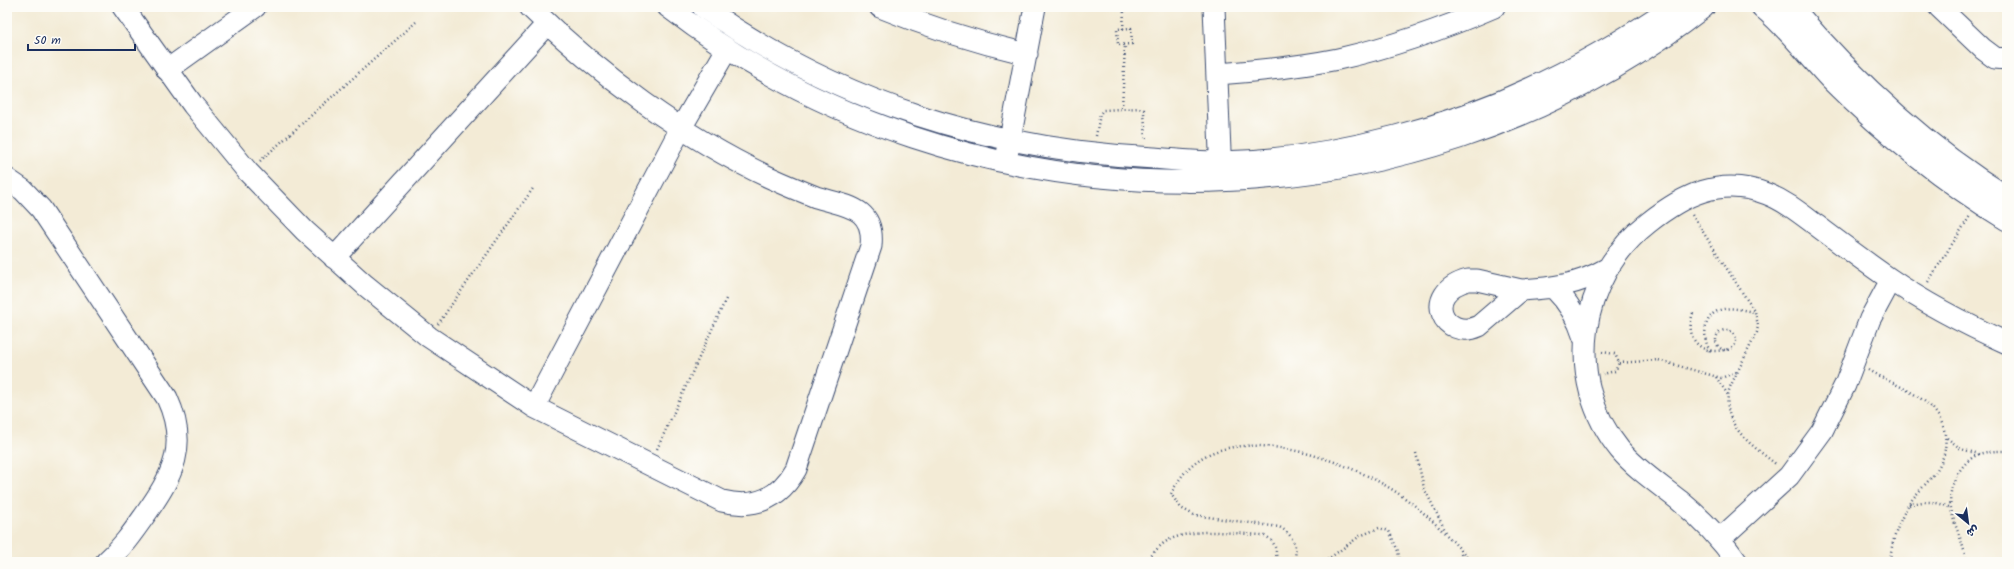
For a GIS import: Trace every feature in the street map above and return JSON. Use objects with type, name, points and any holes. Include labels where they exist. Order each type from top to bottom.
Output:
[{"type":"street","points":[[123,7],[167,70],[248,172],[276,202],[334,258],[429,336],[534,407],[722,501],[734,504],[759,502],[781,490],[796,469],[871,246],[872,236],[868,221],[857,210],[816,197],[772,179],[722,153],[681,128],[611,77],[547,24],[530,7]]},
{"type":"street","points":[[167,70],[255,7]]},
{"type":"street","points":[[668,7],[727,49],[806,93],[861,118],[947,148],[1008,151],[1062,151],[1115,156],[1221,172],[1313,173],[1358,166],[1402,156],[1489,128],[1552,101],[1613,69],[1652,45],[1704,7]]},
{"type":"street","points":[[703,7],[727,14],[785,59],[849,91],[1008,151]]},
{"type":"street","points":[[880,7],[918,23],[972,41],[1026,54]]},
{"type":"street","points":[[1008,151],[1035,7]]},
{"type":"street","points":[[1214,7],[1221,172]]},
{"type":"street","points":[[1218,74],[1278,69],[1338,59],[1396,44],[1454,24],[1494,7]]},
{"type":"street","points":[[1221,172],[1265,159],[1324,151],[1397,136],[1439,124],[1523,92],[1563,73],[1608,48],[1672,7]]},
{"type":"street","points":[[1762,7],[1771,14],[1830,79],[1887,132],[1947,180],[1996,194]]},
{"type":"street","points":[[1792,7],[1844,64],[1883,101],[1930,142],[1996,194],[2007,220]]},
{"type":"street","points":[[1939,7],[1983,49],[1995,58],[2007,59]]},
{"type":"street","points":[[334,258],[547,24]]},
{"type":"street","points":[[534,407],[681,128],[727,49]]},
{"type":"street","points":[[7,179],[23,190],[41,209],[167,398],[176,424],[177,451],[170,477],[126,542],[106,562]]},
{"type":"street","points":[[1737,562],[1720,539],[1696,515],[1639,469],[1620,449],[1605,427],[1594,402],[1587,376],[1585,340],[1588,315],[1595,291],[1606,269],[1623,247],[1643,226],[1681,199],[1701,191],[1722,187],[1745,188],[1766,193],[1786,203],[1891,280],[1960,320],[2007,343]]},
{"type":"street","points":[[1521,290],[1554,288],[1581,281],[1606,269]]},
{"type":"street","points":[[1720,539],[1789,476],[1822,431],[1834,408],[1870,319],[1891,280]]},
{"type":"street","points":[[1554,288],[1570,306],[1577,317],[1585,340]]},
{"type":"path","points":[[1121,7],[1121,10],[1124,10],[1123,28]]},
{"type":"path","points":[[1124,10],[1128,10],[1128,7]]},
{"type":"path","points":[[248,172],[416,22]]},
{"type":"path","points":[[1131,28],[1132,44],[1124,45],[1117,44],[1117,29],[1131,28]]},
{"type":"path","points":[[1122,108],[1124,45]]},
{"type":"path","points":[[1093,140],[1097,135],[1101,112],[1105,109],[1139,108],[1144,110],[1144,136],[1147,143],[1150,145]]},
{"type":"path","points":[[429,336],[534,187]]},
{"type":"path","points":[[1919,296],[1996,194]]},
{"type":"path","points":[[1681,199],[1755,312],[1758,325],[1757,332],[1737,371],[1728,395]]},
{"type":"path","points":[[650,465],[726,299]]},
{"type":"path","points":[[1710,351],[1704,334],[1707,323],[1713,314],[1728,308],[1755,312]]},
{"type":"path","points":[[1693,313],[1690,322],[1694,341],[1701,347],[1710,351],[1719,352],[1728,349],[1733,347],[1736,342],[1736,336],[1727,330],[1721,331],[1717,335],[1716,341],[1718,346],[1723,349],[1728,349]]},
{"type":"path","points":[[1619,363],[1658,360],[1716,377],[1727,377],[1737,371]]},
{"type":"path","points":[[1853,362],[1928,405],[1940,420],[1946,438],[1940,464],[1909,505],[1897,530],[1890,562]]},
{"type":"path","points":[[1716,377],[1723,385],[1728,395],[1730,418],[1738,432],[1789,476]]},
{"type":"path","points":[[1946,438],[1961,449],[1980,454],[2007,451]]},
{"type":"path","points":[[1293,562],[1296,548],[1293,539],[1286,531],[1279,527],[1194,515],[1181,508],[1171,494],[1178,480],[1191,466],[1202,458],[1226,448],[1249,446],[1295,450],[1339,463],[1379,482],[1416,506],[1448,536],[1472,562]]},
{"type":"path","points":[[1416,453],[1419,470],[1429,499],[1448,536]]},
{"type":"path","points":[[1966,562],[1963,544],[1950,508],[1952,486],[1956,476],[1970,460],[1980,454]]},
{"type":"path","points":[[1909,505],[1926,501],[1934,502],[1950,508]]},
{"type":"path","points":[[1324,562],[1360,536],[1379,528],[1389,530],[1394,539],[1400,562]]},
{"type":"path","points":[[1147,562],[1153,553],[1169,540],[1190,532],[1220,532],[1265,536],[1274,543],[1277,552],[1276,562]]},
{"type":"path","points":[[1460,549],[1463,562]]}]
